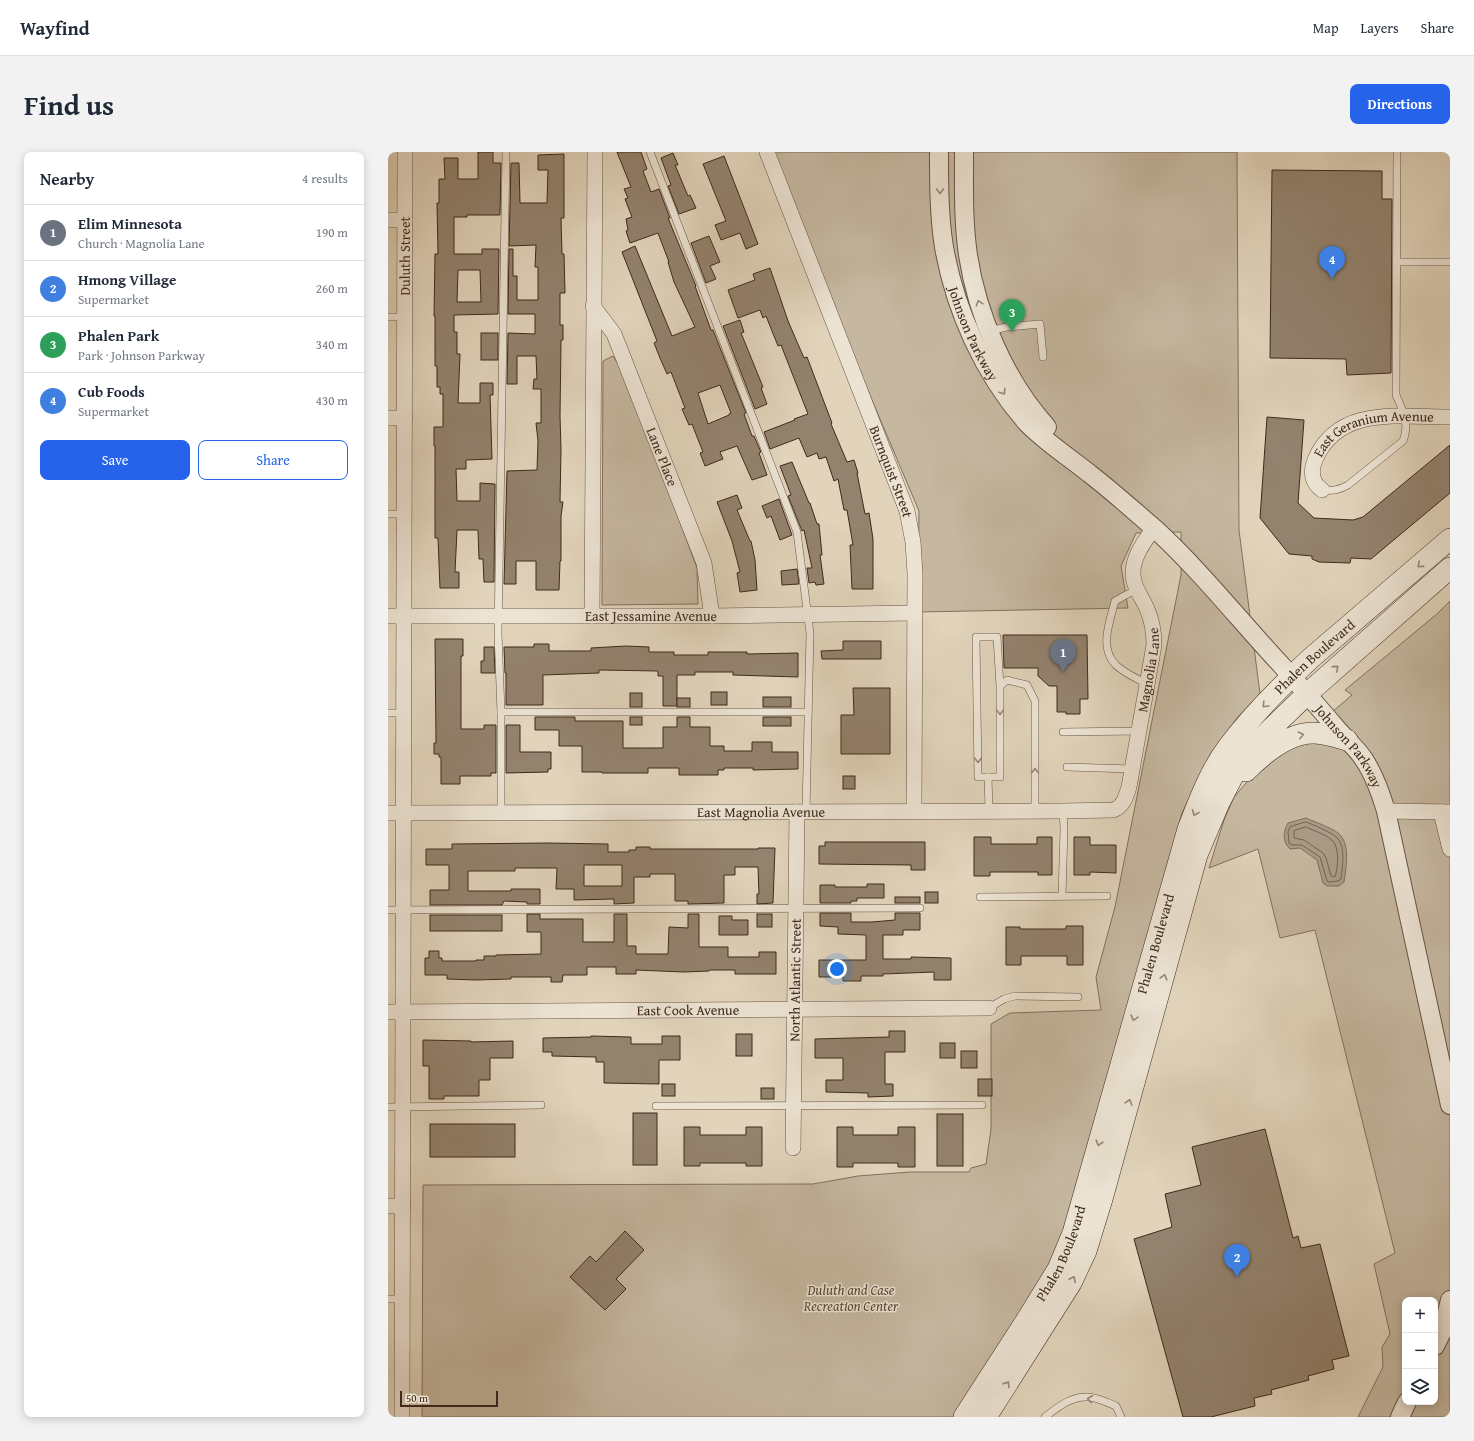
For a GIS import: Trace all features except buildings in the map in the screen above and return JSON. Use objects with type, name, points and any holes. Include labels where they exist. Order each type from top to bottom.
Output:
[{"type":"main road","name":"Phalen Boulevard","points":[[964,1417],[1050,1282],[1058,1268],[1073,1233],[1188,829],[1206,786],[1228,748],[1292,676],[1450,539]]},
{"type":"main road","name":"Phalen Boulevard","points":[[986,1417],[1071,1283],[1086,1251],[1102,1199],[1198,855],[1218,803],[1237,768],[1250,749],[1307,694],[1450,568]]},
{"type":"main road","points":[[1203,842],[1220,808],[1238,780],[1258,760],[1284,741],[1298,735],[1311,733],[1324,734],[1347,740]]},
{"type":"street","name":"Duluth Street","points":[[402,1417],[395,1397],[395,1299],[403,1206],[405,152]]},
{"type":"street","points":[[592,616],[595,152]]},
{"type":"street","name":"Burnquist Street","points":[[767,152],[907,511],[913,542],[914,811]]},
{"type":"street","name":"Johnson Parkway","points":[[939,152],[940,213],[944,247],[952,281],[962,311],[981,336]]},
{"type":"street","name":"Johnson Parkway","points":[[964,152],[968,255],[974,285],[985,364],[1004,394],[1027,422],[1056,450],[1090,474],[1154,528],[1209,584],[1292,676],[1363,759],[1380,794],[1386,812],[1450,1105]]},
{"type":"street","points":[[388,220],[405,220]]},
{"type":"street","name":"Lane Place","points":[[593,306],[614,334],[704,563],[712,616]]},
{"type":"street","name":"East Geranium Avenue","points":[[1322,490],[1316,486],[1312,476],[1312,466],[1318,453],[1324,445],[1339,430],[1354,422],[1371,417],[1450,417]]},
{"type":"street","points":[[388,418],[404,418]]},
{"type":"street","name":"Magnolia Lane","points":[[1126,796],[1129,787],[1154,645],[1154,632],[1147,609],[1134,582],[1133,567],[1144,541],[1154,528]]},
{"type":"street","name":"East Jessamine Avenue","points":[[388,616],[712,616],[914,613]]},
{"type":"street","name":"East Magnolia Avenue","points":[[388,813],[1112,810],[1121,806],[1126,796]]},
{"type":"street","name":"North Atlantic Street","points":[[793,1148],[796,908],[802,812]]},
{"type":"street","points":[[1386,812],[1446,812],[1450,849]]},
{"type":"street","name":"East Cook Avenue","points":[[388,1012],[989,1008]]},
{"type":"street","points":[[388,1206],[403,1206]]},
{"type":"street","points":[[1438,1340],[1442,1332],[1450,1300]]},
{"type":"street","points":[[1400,1417],[1406,1405]]},
{"type":"lane","points":[[501,812],[499,616],[506,152]]},
{"type":"lane","points":[[650,152],[797,532],[810,633],[808,712],[802,812]]},
{"type":"lane","points":[[1322,490],[1333,491],[1348,485],[1403,441],[1405,435],[1406,417],[1396,395],[1397,152]]},
{"type":"lane","points":[[1396,262],[1450,262]]},
{"type":"lane","points":[[388,317],[405,317]]},
{"type":"lane","points":[[981,336],[1006,326],[1040,324],[1043,357]]},
{"type":"lane","points":[[388,514],[404,514]]},
{"type":"lane","points":[[1137,589],[1115,601],[1106,632],[1107,649],[1114,664],[1147,684]]},
{"type":"lane","points":[[976,637],[997,637],[1000,686],[1000,776],[978,776],[976,637]]},
{"type":"lane","points":[[1000,686],[1007,680],[1027,686],[1035,701],[1035,810]]},
{"type":"lane","points":[[501,712],[808,712]]},
{"type":"lane","points":[[388,713],[404,713]]},
{"type":"lane","points":[[1063,732],[1139,731]]},
{"type":"lane","points":[[1067,767],[1132,769]]},
{"type":"lane","points":[[988,776],[989,810]]},
{"type":"lane","points":[[1062,896],[1064,829],[1063,811]]},
{"type":"lane","points":[[980,897],[1107,896]]},
{"type":"lane","points":[[388,910],[920,908]]},
{"type":"lane","points":[[989,1008],[1004,999],[1015,996],[1078,997]]},
{"type":"lane","points":[[388,1107],[541,1105]]},
{"type":"lane","points":[[656,1106],[982,1105]]},
{"type":"lane","points":[[1045,1417],[1072,1399],[1089,1397],[1116,1406],[1121,1417]]},
{"type":"green space","name":"Duluth and Case Recreation Center","points":[[767,152],[1237,152],[1239,530],[1260,694],[1238,717],[1211,753],[1182,813],[1064,1234],[1038,1286],[954,1417],[422,1417],[423,1185],[813,1184],[858,1176],[910,1172],[969,1172],[971,1168],[986,1164],[991,1129],[991,1024],[1010,1013],[1101,1010],[1096,977],[1115,907],[1181,575],[1181,532],[1136,533],[1121,566],[1128,608],[918,612],[919,511]]},
{"type":"green space","points":[[613,356],[626,377],[697,568],[698,604],[602,605],[603,361]]},
{"type":"green space","points":[[1450,601],[1450,1417],[1358,1417],[1383,1367],[1382,1347],[1390,1334],[1374,1264],[1395,1253],[1315,930],[1280,938],[1258,849],[1209,868],[1224,820],[1234,797],[1252,776],[1292,746],[1352,695],[1345,690],[1437,614]]},
{"type":"water","points":[[1306,818],[1332,829],[1342,837],[1345,843],[1347,856],[1344,882],[1339,886],[1327,886],[1323,883],[1317,860],[1300,848],[1290,849],[1287,846],[1284,833],[1288,823]]},
{"type":"place","name":"Cub Foods","points":[[1332,279]]},
{"type":"place","name":"Phalen Park","points":[[1012,332]]},
{"type":"place","name":"Elim Minnesota","points":[[1063,672]]},
{"type":"place","name":"Hmong Village","points":[[1237,1277]]}]
